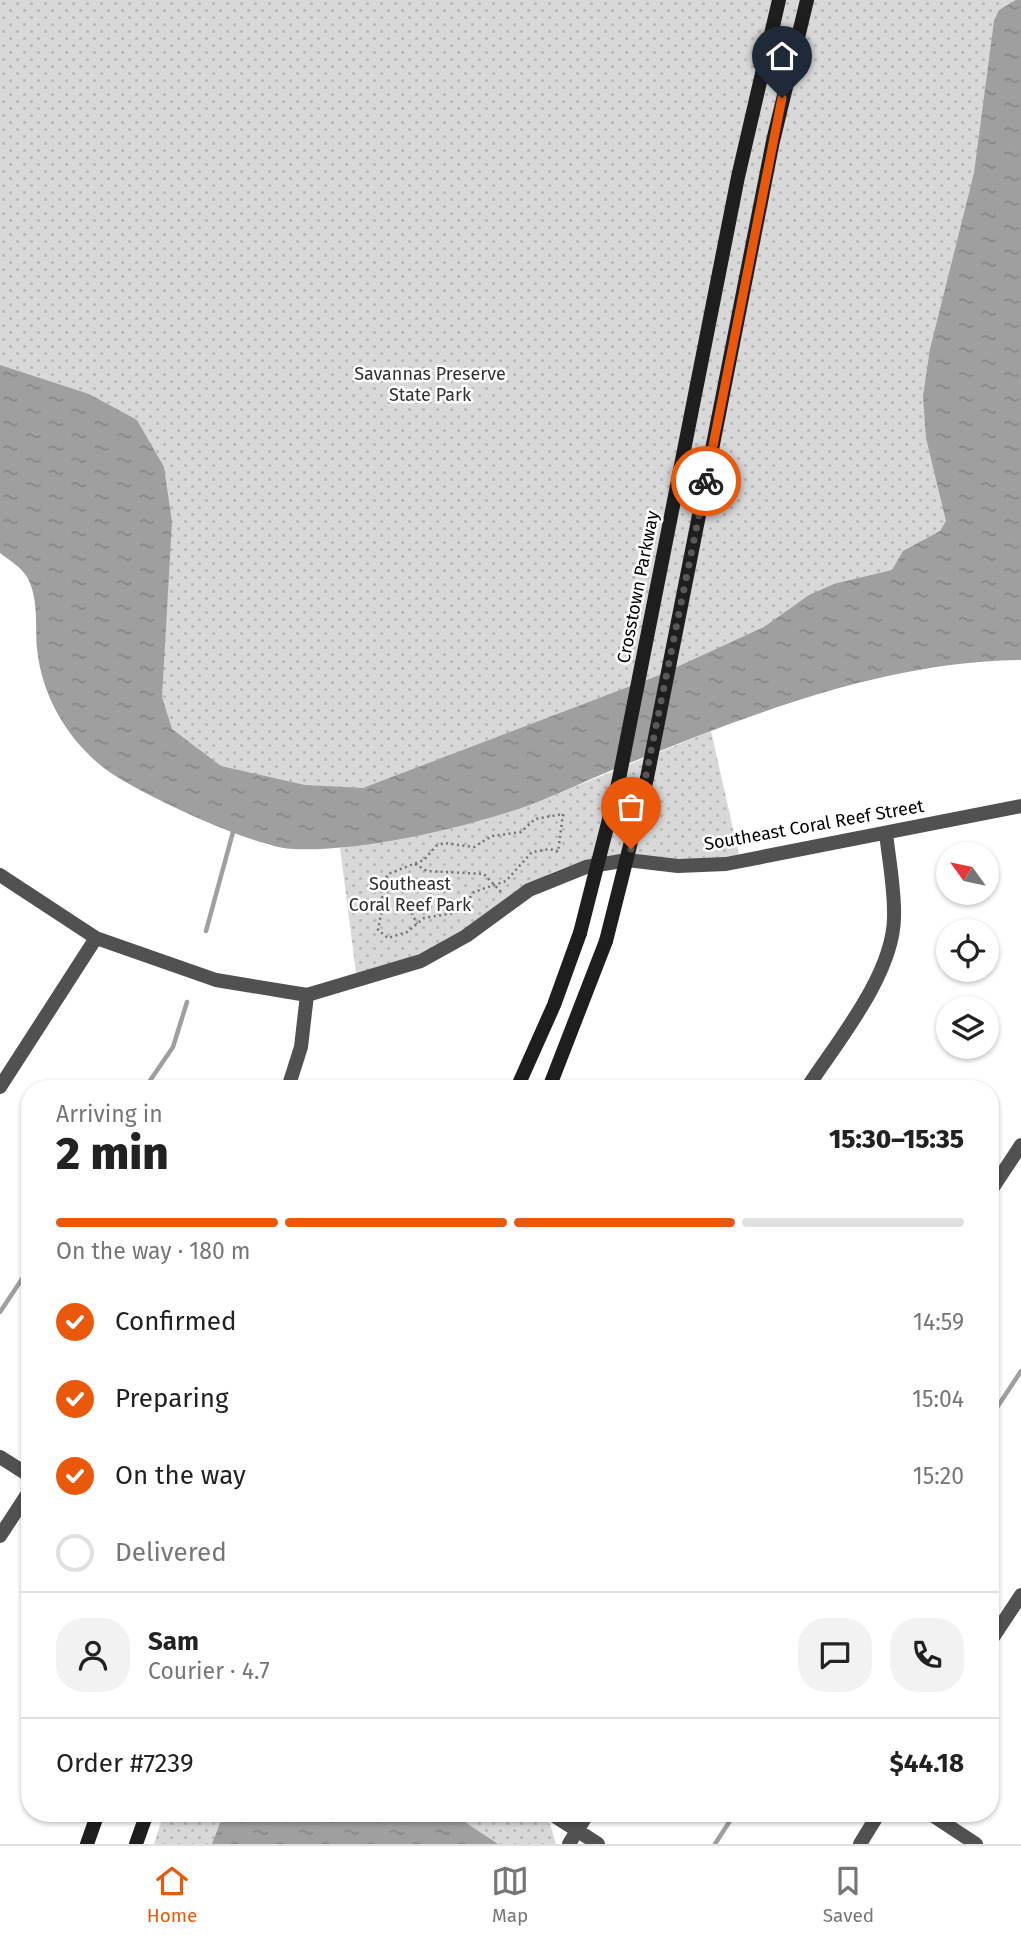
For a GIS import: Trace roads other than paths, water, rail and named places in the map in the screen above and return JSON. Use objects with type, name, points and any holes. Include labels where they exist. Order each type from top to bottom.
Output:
[{"type":"main road","name":"Crosstown Parkway","points":[[521,1080],[550,1015],[602,856],[738,177],[779,0]]},
{"type":"main road","points":[[553,1080],[606,941],[648,778],[773,141],[807,0]]},
{"type":"main road","points":[[87,1844],[95,1822]]},
{"type":"main road","points":[[135,1844],[144,1822]]},
{"type":"street","name":"Southeast Coral Reef Street","points":[[0,875],[96,938],[216,980],[307,995],[421,961],[466,936],[529,890],[586,867],[627,860],[678,866],[726,864],[1021,806]]},
{"type":"street","points":[[812,1080],[872,988],[891,944],[895,918],[886,833]]},
{"type":"street","points":[[0,1087],[96,938]]},
{"type":"street","points":[[291,1080],[301,1047],[307,995]]},
{"type":"street","points":[[999,1178],[1021,1145]]},
{"type":"street","points":[[0,1457],[21,1470]]},
{"type":"street","points":[[0,1536],[21,1504]]},
{"type":"street","points":[[999,1628],[1021,1595]]},
{"type":"street","points":[[564,1822],[598,1844]]},
{"type":"street","points":[[569,1844],[582,1822]]},
{"type":"street","points":[[860,1844],[873,1822]]},
{"type":"street","points":[[943,1822],[976,1844]]},
{"type":"water","points":[[1021,0],[1021,660],[916,670],[814,695],[715,729],[538,802],[502,814],[412,837],[349,847],[293,849],[275,846],[196,817],[141,791],[104,768],[68,730],[44,683],[37,649],[35,603],[31,585],[22,570],[0,553],[0,365],[89,394],[137,420],[164,467],[172,522],[162,697],[172,729],[221,766],[305,785],[363,788],[657,676],[764,627],[809,595],[834,584],[892,570],[903,551],[940,531],[946,521],[926,438],[923,396],[930,349],[974,173],[994,21],[999,10]]},
{"type":"water","points":[[221,1822],[465,1822],[498,1844],[212,1844]]},
{"type":"waterway","points":[[206,931],[233,832]]},
{"type":"waterway","points":[[150,1080],[173,1047],[187,1002]]},
{"type":"waterway","points":[[0,1312],[21,1280]]},
{"type":"waterway","points":[[999,1404],[1021,1371]]},
{"type":"waterway","points":[[715,1844],[729,1822]]},
{"type":"park label","name":"Savannas Preserve State Park","points":[[430,384]]},
{"type":"park label","name":"Southeast Coral Reef Park","points":[[410,894]]}]
